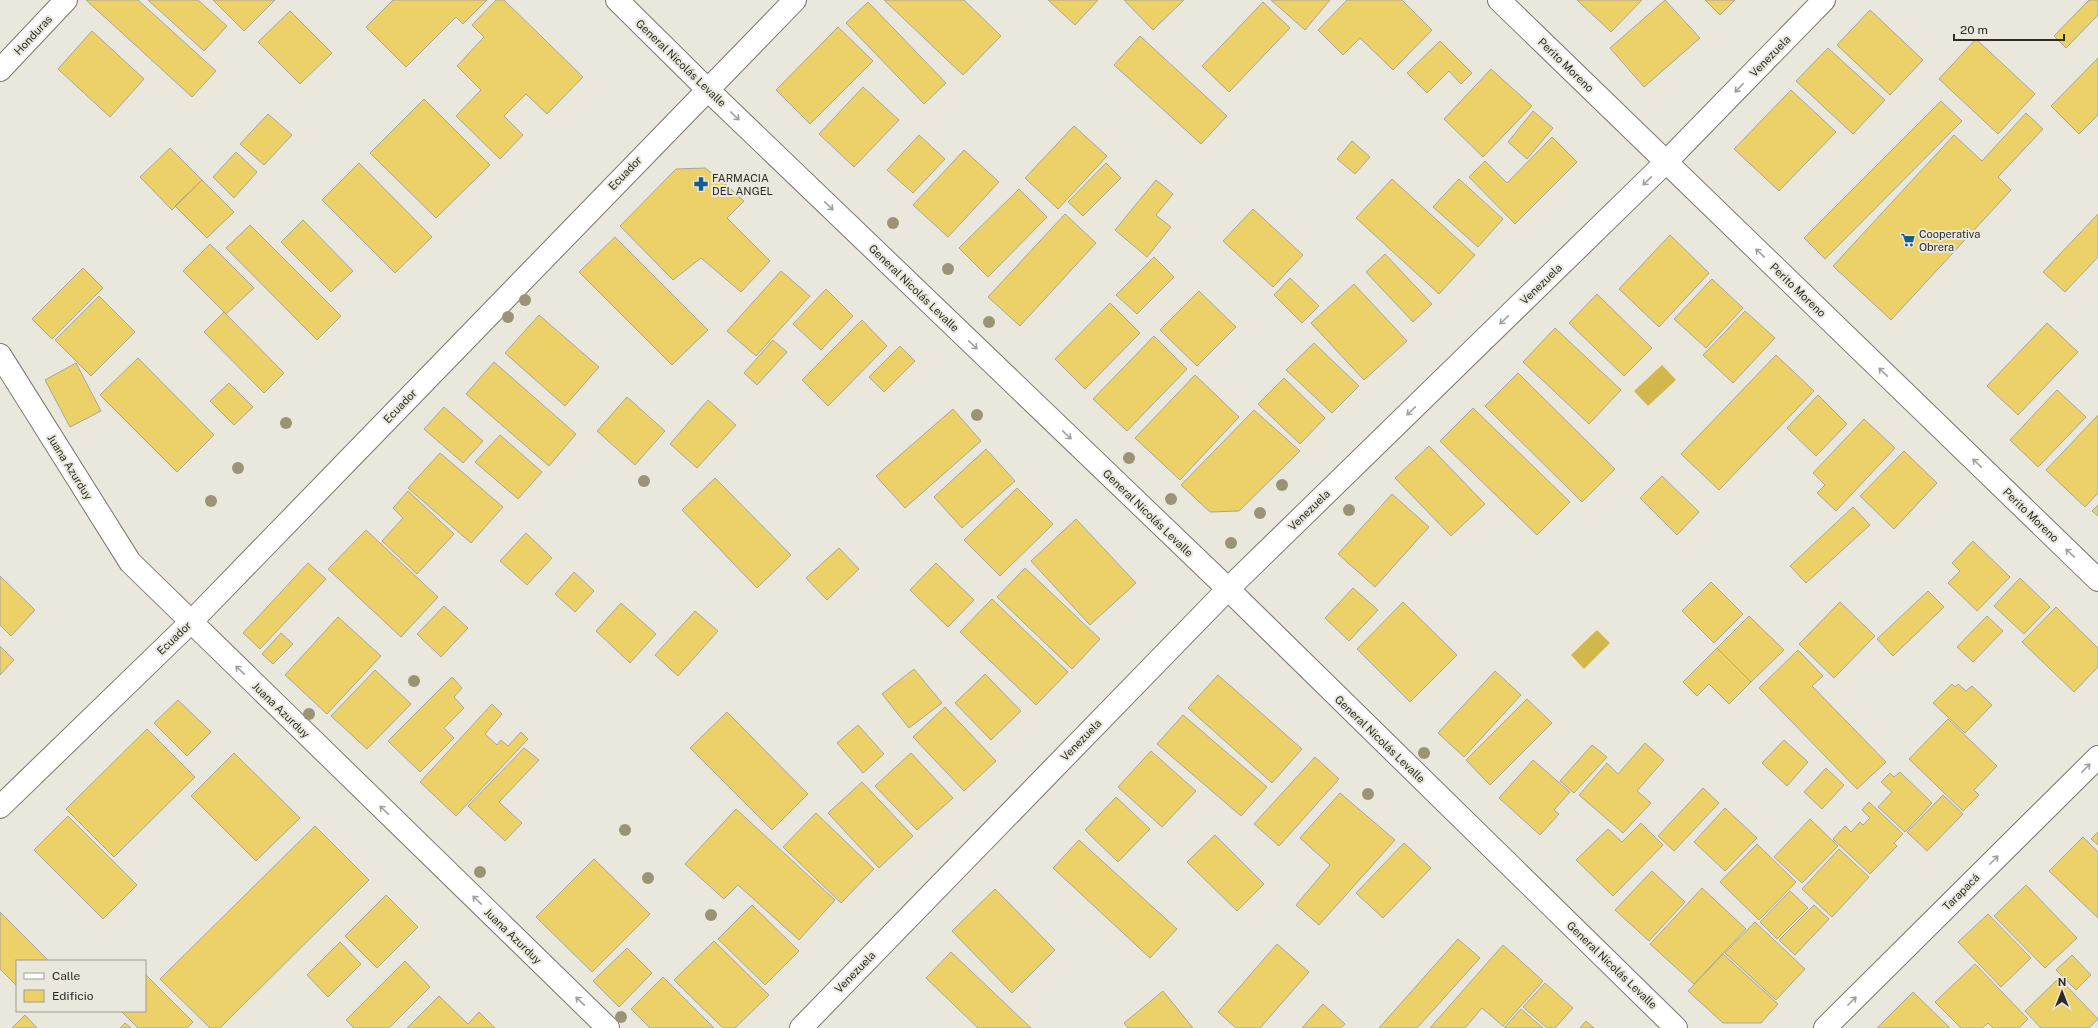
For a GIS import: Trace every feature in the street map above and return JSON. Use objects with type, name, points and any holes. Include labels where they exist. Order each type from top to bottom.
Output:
[{"type":"street","name":"Honduras","points":[[0,70],[66,0]]},
{"type":"street","name":"General Nicolás Levalle","points":[[617,0],[707,89],[1228,590],[1676,1028]]},
{"type":"street","name":"Ecuador","points":[[0,807],[191,622],[795,0]]},
{"type":"street","name":"Perito Moreno","points":[[1499,0],[2098,580]]},
{"type":"street","name":"Venezuela","points":[[800,1028],[1228,590],[1666,162],[1824,0]]},
{"type":"street","name":"Juana Azurduy","points":[[0,355],[130,562],[608,1028]]},
{"type":"street","name":"Tarapacá","points":[[1824,1028],[2098,757]]},
{"type":"shaded area","points":[[1662,365],[1676,380],[1648,406],[1634,391]]},
{"type":"shaded area","points":[[1597,630],[1610,643],[1584,669],[1571,655]]},
{"type":"building","points":[[86,0],[138,0],[216,71],[192,97]]},
{"type":"building","points":[[148,0],[198,0],[227,26],[204,51]]},
{"type":"building","points":[[213,0],[275,0],[244,31]]},
{"type":"building","points":[[393,0],[487,0],[463,24],[456,17],[406,67],[366,27]]},
{"type":"building","points":[[496,0],[504,0],[583,77],[547,114],[526,94],[504,116],[523,135],[500,159],[456,116],[481,90],[457,66],[484,37],[472,25]]},
{"type":"building","points":[[884,0],[964,0],[1001,36],[963,75]]},
{"type":"building","points":[[1048,0],[1098,0],[1075,25]]},
{"type":"building","points":[[1124,0],[1184,0],[1153,30]]},
{"type":"building","points":[[1271,0],[1330,0],[1305,30]]},
{"type":"building","points":[[1347,0],[1402,0],[1432,30],[1393,70],[1360,38],[1343,55],[1318,30]]},
{"type":"building","points":[[1577,0],[1642,0],[1611,32]]},
{"type":"building","points":[[1665,0],[1700,38],[1644,87],[1610,48]]},
{"type":"building","points":[[1705,0],[1735,0],[1720,15]]},
{"type":"building","points":[[2089,0],[2098,0],[2098,15],[2066,48],[2054,36]]},
{"type":"building","points":[[868,2],[946,83],[924,104],[846,23]]},
{"type":"building","points":[[1263,2],[1290,28],[1229,92],[1202,66]]},
{"type":"building","points":[[1870,10],[1923,60],[1890,95],[1837,45]]},
{"type":"building","points":[[290,11],[332,53],[300,84],[258,42]]},
{"type":"building","points":[[838,27],[873,61],[810,124],[776,90]]},
{"type":"building","points":[[92,31],[144,79],[110,117],[58,69]]},
{"type":"building","points":[[1140,36],[1227,116],[1201,144],[1114,65]]},
{"type":"building","points":[[1976,39],[2035,94],[1998,134],[1939,79]]},
{"type":"building","points":[[1440,41],[1472,73],[1461,84],[1449,71],[1427,93],[1407,73]]},
{"type":"building","points":[[1828,48],[1885,100],[1853,134],[1796,81]]},
{"type":"building","points":[[2098,58],[2098,115],[2079,134],[2051,106]]},
{"type":"building","points":[[1491,69],[1532,106],[1483,157],[1444,119]]},
{"type":"building","points":[[863,87],[899,120],[854,167],[819,134]]},
{"type":"building","points":[[1791,90],[1836,132],[1779,191],[1734,149]]},
{"type":"building","points":[[424,99],[490,165],[436,218],[370,153]]},
{"type":"building","points":[[1941,101],[1962,121],[1825,259],[1804,238]]},
{"type":"building","points":[[1533,111],[1553,128],[1527,159],[1508,142]]},
{"type":"building","points":[[2026,113],[2043,129],[1998,177],[2011,190],[1891,320],[1833,266],[1954,135],[1982,161]]},
{"type":"building","points":[[268,114],[292,135],[264,165],[240,144]]},
{"type":"building","points":[[1074,126],[1107,156],[1058,209],[1025,178]]},
{"type":"building","points":[[919,135],[945,159],[913,193],[887,170]]},
{"type":"building","points":[[1552,137],[1577,162],[1515,224],[1469,177],[1485,161],[1507,183]]},
{"type":"building","points":[[1352,141],[1370,157],[1355,174],[1337,159]]},
{"type":"building","points":[[170,148],[202,180],[172,210],[140,177]]},
{"type":"building","points":[[964,150],[999,182],[948,237],[913,205]]},
{"type":"building","points":[[236,152],[257,172],[234,198],[213,177]]},
{"type":"building","points":[[359,163],[432,237],[395,273],[322,200]]},
{"type":"building","points":[[1106,163],[1121,178],[1083,216],[1068,202]]},
{"type":"building","points":[[705,168],[744,201],[727,218],[770,261],[741,292],[701,258],[673,280],[620,226],[676,169]]},
{"type":"building","points":[[1392,179],[1475,255],[1439,294],[1356,218]]},
{"type":"building","points":[[1459,179],[1503,219],[1478,247],[1433,207]]},
{"type":"building","points":[[202,180],[234,212],[207,238],[175,206]]},
{"type":"building","points":[[1156,180],[1173,194],[1156,215],[1171,227],[1147,257],[1115,230]]},
{"type":"building","points":[[1019,189],[1047,217],[988,277],[959,248]]},
{"type":"building","points":[[1253,209],[1303,255],[1273,287],[1223,241]]},
{"type":"building","points":[[1065,214],[1096,243],[1020,326],[988,297]]},
{"type":"building","points":[[2098,214],[2098,257],[2065,292],[2043,272]]},
{"type":"building","points":[[303,220],[353,271],[331,292],[281,242]]},
{"type":"building","points":[[250,225],[341,316],[317,340],[226,248]]},
{"type":"building","points":[[1670,235],[1709,273],[1659,327],[1619,289]]},
{"type":"building","points":[[615,237],[708,330],[672,365],[579,272]]},
{"type":"building","points":[[210,244],[254,288],[226,314],[183,271]]},
{"type":"building","points":[[1385,254],[1432,304],[1413,322],[1366,272]]},
{"type":"building","points":[[1154,257],[1174,277],[1137,314],[1116,295]]},
{"type":"building","points":[[83,268],[103,288],[52,339],[32,319]]},
{"type":"building","points":[[781,271],[810,296],[756,356],[727,331]]},
{"type":"building","points":[[1290,278],[1319,306],[1302,323],[1274,295]]},
{"type":"building","points":[[1712,279],[1743,308],[1706,348],[1674,319]]},
{"type":"building","points":[[1354,284],[1407,341],[1364,380],[1311,323]]},
{"type":"building","points":[[826,289],[853,316],[821,350],[793,324]]},
{"type":"building","points":[[1199,291],[1236,327],[1197,366],[1160,330]]},
{"type":"building","points":[[1597,294],[1652,348],[1624,376],[1569,323]]},
{"type":"building","points":[[99,296],[135,332],[91,376],[55,340]]},
{"type":"building","points":[[1110,303],[1140,333],[1085,389],[1055,359]]},
{"type":"building","points":[[1745,311],[1775,338],[1733,383],[1703,355]]},
{"type":"building","points":[[224,312],[284,373],[264,393],[204,332]]},
{"type":"building","points":[[539,315],[599,367],[565,406],[505,353]]},
{"type":"building","points":[[862,320],[887,346],[828,406],[802,380]]},
{"type":"building","points":[[2047,323],[2078,352],[2018,415],[1987,386]]},
{"type":"building","points":[[1555,328],[1621,390],[1589,424],[1523,362]]},
{"type":"building","points":[[1154,336],[1187,369],[1127,431],[1093,399]]},
{"type":"building","points":[[773,340],[787,352],[757,385],[744,373]]},
{"type":"building","points":[[1314,343],[1359,386],[1332,413],[1286,370]]},
{"type":"building","points":[[900,346],[915,361],[884,392],[869,377]]},
{"type":"building","points":[[1776,355],[1814,391],[1719,490],[1681,454]]},
{"type":"building","points":[[138,358],[214,435],[177,472],[100,395]]},
{"type":"building","points":[[494,362],[576,434],[549,466],[466,394]]},
{"type":"building","points":[[76,363],[101,411],[70,427],[45,380]]},
{"type":"building","points":[[1518,373],[1615,469],[1582,502],[1485,406]]},
{"type":"building","points":[[1195,375],[1239,417],[1180,480],[1135,438]]},
{"type":"building","points":[[1284,378],[1325,418],[1300,444],[1258,404]]},
{"type":"building","points":[[229,383],[253,407],[234,425],[210,401]]},
{"type":"building","points":[[2057,390],[2086,417],[2038,467],[2010,440]]},
{"type":"building","points":[[1818,395],[1847,424],[1816,456],[1787,428]]},
{"type":"building","points":[[627,397],[665,431],[635,465],[597,431]]},
{"type":"building","points":[[708,400],[736,425],[697,468],[670,444]]},
{"type":"building","points":[[444,407],[483,441],[463,463],[424,429]]},
{"type":"building","points":[[1473,408],[1570,502],[1537,535],[1440,441]]},
{"type":"building","points":[[953,409],[981,441],[905,508],[876,476]]},
{"type":"building","points":[[1254,410],[1300,451],[1239,511],[1210,512],[1181,485]]},
{"type":"building","points":[[2098,415],[2098,493],[2085,507],[2046,470]]},
{"type":"building","points":[[1864,419],[1895,448],[1836,511],[1817,493],[1825,485],[1813,473]]},
{"type":"building","points":[[500,435],[542,472],[518,499],[475,462]]},
{"type":"building","points":[[1429,446],[1485,504],[1451,536],[1395,478]]},
{"type":"building","points":[[986,449],[1015,481],[962,528],[934,497]]},
{"type":"building","points":[[1904,451],[1937,483],[1894,529],[1860,496]]},
{"type":"building","points":[[440,453],[503,507],[471,543],[408,488]]},
{"type":"building","points":[[1662,476],[1699,512],[1677,535],[1640,498]]},
{"type":"building","points":[[715,478],[791,555],[757,588],[682,510]]},
{"type":"building","points":[[1017,488],[1053,524],[1000,576],[964,540]]},
{"type":"building","points":[[408,491],[454,534],[417,574],[382,541],[403,518],[393,508]]},
{"type":"building","points":[[1392,494],[1429,527],[1375,587],[1338,554]]},
{"type":"building","points":[[2098,505],[2098,516],[2092,511]]},
{"type":"building","points":[[1853,507],[1870,525],[1806,583],[1790,566]]},
{"type":"building","points":[[1076,519],[1136,583],[1090,625],[1031,561]]},
{"type":"building","points":[[366,530],[438,597],[401,637],[328,569]]},
{"type":"building","points":[[526,533],[552,558],[527,585],[500,561]]},
{"type":"building","points":[[1973,541],[2010,577],[1977,611],[1948,583],[1960,571],[1952,563]]},
{"type":"building","points":[[839,548],[859,569],[827,600],[806,578]]},
{"type":"building","points":[[308,563],[326,579],[260,649],[243,633]]},
{"type":"building","points":[[936,563],[974,600],[948,627],[910,590]]},
{"type":"building","points":[[1025,568],[1100,639],[1072,669],[997,597]]},
{"type":"building","points":[[574,572],[594,591],[575,612],[555,594]]},
{"type":"building","points":[[0,576],[35,610],[11,636],[0,625]]},
{"type":"building","points":[[2020,578],[2050,607],[2024,634],[1994,606]]},
{"type":"building","points":[[1711,582],[1743,614],[1714,643],[1682,611]]},
{"type":"building","points":[[1353,588],[1378,610],[1349,641],[1325,618]]},
{"type":"building","points":[[1928,591],[1944,607],[1893,656],[1877,639]]},
{"type":"building","points":[[992,599],[1068,672],[1036,705],[960,632]]},
{"type":"building","points":[[1403,602],[1457,655],[1410,702],[1357,649]]},
{"type":"building","points":[[1840,602],[1875,636],[1834,678],[1799,644]]},
{"type":"building","points":[[621,603],[656,634],[630,663],[596,631]]},
{"type":"building","points":[[444,606],[468,628],[441,657],[417,634]]},
{"type":"building","points":[[2056,607],[2098,648],[2098,667],[2074,692],[2022,642]]},
{"type":"building","points":[[695,611],[718,631],[678,676],[655,655]]},
{"type":"building","points":[[1749,616],[1784,650],[1751,682],[1717,648]]},
{"type":"building","points":[[1987,616],[2003,631],[1973,662],[1957,647]]},
{"type":"building","points":[[338,617],[381,656],[327,714],[285,675]]},
{"type":"building","points":[[281,633],[293,644],[273,664],[262,654]]},
{"type":"building","points":[[0,646],[14,660],[0,675]]},
{"type":"building","points":[[1717,648],[1751,682],[1729,704],[1709,684],[1697,696],[1683,682]]},
{"type":"building","points":[[1798,650],[1823,676],[1812,686],[1886,762],[1857,789],[1759,688]]},
{"type":"building","points":[[914,669],[942,703],[909,728],[882,694]]},
{"type":"building","points":[[375,670],[411,704],[367,749],[331,716]]},
{"type":"building","points":[[1495,671],[1521,695],[1464,757],[1438,733]]},
{"type":"building","points":[[985,674],[1021,711],[991,740],[955,703]]},
{"type":"building","points":[[1218,675],[1302,749],[1272,783],[1188,708]]},
{"type":"building","points":[[452,677],[462,688],[454,697],[464,708],[444,728],[454,738],[420,772],[388,741]]},
{"type":"building","points":[[1952,684],[1955,687],[1958,684],[1966,691],[1972,686],[1992,705],[1965,733],[1933,703]]},
{"type":"building","points":[[1527,699],[1552,723],[1490,785],[1466,760]]},
{"type":"building","points":[[178,700],[211,732],[187,756],[154,723]]},
{"type":"building","points":[[492,704],[502,714],[485,734],[497,745],[501,740],[508,746],[521,732],[528,739],[456,816],[420,782]]},
{"type":"building","points":[[945,707],[996,761],[964,791],[913,737]]},
{"type":"building","points":[[727,712],[808,794],[772,830],[690,748]]},
{"type":"building","points":[[1183,715],[1267,787],[1241,816],[1157,744]]},
{"type":"building","points":[[1948,719],[1997,766],[1974,790],[1979,795],[1963,811],[1909,759]]},
{"type":"building","points":[[858,725],[884,754],[863,773],[837,743]]},
{"type":"building","points":[[147,729],[195,777],[114,857],[66,809]]},
{"type":"building","points":[[1784,740],[1808,762],[1787,786],[1762,763]]},
{"type":"building","points":[[1645,743],[1664,760],[1637,791],[1651,803],[1623,833],[1579,795],[1607,763],[1618,774]]},
{"type":"building","points":[[1592,745],[1607,757],[1574,793],[1560,781]]},
{"type":"building","points":[[524,748],[539,760],[499,802],[522,823],[505,841],[468,806]]},
{"type":"building","points":[[1151,751],[1196,791],[1162,827],[1118,787]]},
{"type":"building","points":[[234,753],[300,818],[256,861],[191,796]]},
{"type":"building","points":[[911,753],[953,798],[917,830],[875,786]]},
{"type":"building","points":[[1315,757],[1339,779],[1279,846],[1254,824]]},
{"type":"building","points":[[1533,760],[1570,792],[1554,810],[1559,814],[1540,835],[1499,798]]},
{"type":"building","points":[[1826,768],[1844,785],[1822,809],[1804,792]]},
{"type":"building","points":[[1900,772],[1932,803],[1905,832],[1878,807],[1892,792],[1881,782],[1890,773],[1894,777]]},
{"type":"building","points":[[862,782],[913,836],[879,868],[828,813]]},
{"type":"building","points":[[1703,788],[1719,803],[1674,851],[1658,836]]},
{"type":"building","points":[[1340,793],[1395,840],[1319,925],[1296,905],[1330,865],[1300,838]]},
{"type":"building","points":[[1943,795],[1963,814],[1927,851],[1907,832]]},
{"type":"building","points":[[1116,797],[1150,829],[1118,862],[1085,830]]},
{"type":"building","points":[[1869,802],[1903,834],[1894,843],[1897,846],[1870,874],[1833,839],[1845,826],[1851,832],[1860,822],[1863,825],[1870,818],[1862,810]]},
{"type":"building","points":[[1725,808],[1757,838],[1725,871],[1694,842]]},
{"type":"building","points":[[736,809],[835,900],[799,940],[738,885],[724,899],[685,864]]},
{"type":"building","points":[[816,813],[874,869],[841,903],[783,847]]},
{"type":"building","points":[[68,816],[137,885],[103,919],[34,850]]},
{"type":"building","points":[[1810,819],[1838,846],[1802,883],[1774,857]]},
{"type":"building","points":[[1641,823],[1663,845],[1613,896],[1576,860],[1608,829],[1622,842]]},
{"type":"building","points":[[315,826],[369,880],[220,1028],[210,1028],[160,979]]},
{"type":"building","points":[[2098,832],[2098,845],[2091,839]]},
{"type":"building","points":[[1215,835],[1264,884],[1237,911],[1187,862]]},
{"type":"building","points":[[2083,837],[2098,852],[2098,918],[2049,871]]},
{"type":"building","points":[[1079,840],[1177,929],[1150,958],[1053,868]]},
{"type":"building","points":[[1404,843],[1431,868],[1383,918],[1356,893]]},
{"type":"building","points":[[1757,844],[1796,882],[1759,920],[1720,882]]},
{"type":"building","points":[[1839,849],[1869,877],[1832,917],[1802,889]]},
{"type":"building","points":[[594,859],[650,914],[592,972],[536,917]]},
{"type":"building","points":[[1652,871],[1685,902],[1649,941],[1615,910]]},
{"type":"building","points":[[2026,885],[2077,938],[2045,968],[1994,916]]},
{"type":"building","points":[[1702,888],[1746,929],[1694,984],[1650,944]]},
{"type":"building","points":[[995,889],[1055,950],[1012,993],[952,931]]},
{"type":"building","points":[[1790,891],[1808,908],[1777,939],[1760,922]]},
{"type":"building","points":[[386,895],[418,927],[377,968],[345,936]]},
{"type":"building","points":[[752,905],[799,951],[765,985],[718,939]]},
{"type":"building","points":[[1814,905],[1829,919],[1795,955],[1779,940]]},
{"type":"building","points":[[0,912],[48,960],[16,960],[16,985],[0,969]]},
{"type":"building","points":[[1988,914],[2031,958],[2001,987],[1958,942]]},
{"type":"building","points":[[1755,922],[1805,969],[1776,1000],[1725,953]]},
{"type":"building","points":[[1458,939],[1480,958],[1417,1028],[1379,1028]]},
{"type":"building","points":[[714,941],[769,995],[735,1028],[723,1028],[674,980]]},
{"type":"building","points":[[340,942],[361,964],[328,997],[307,975]]},
{"type":"building","points":[[1277,944],[1309,972],[1260,1028],[1236,1028],[1218,1012]]},
{"type":"building","points":[[1503,945],[1543,981],[1503,1026],[1482,1008],[1465,1028],[1430,1028]]},
{"type":"building","points":[[627,948],[652,973],[619,1007],[593,981]]},
{"type":"building","points":[[951,952],[1031,1028],[978,1028],[926,978]]},
{"type":"building","points":[[1723,954],[1778,1004],[1761,1023],[1723,1023],[1688,991]]},
{"type":"building","points":[[2072,955],[2091,975],[2076,990],[2056,970]]},
{"type":"building","points":[[405,961],[430,987],[389,1028],[354,1028],[346,1020]]},
{"type":"building","points":[[1975,964],[2028,1019],[2019,1028],[1993,1028],[1988,1023],[1982,1028],[1961,1028],[1935,1002]]},
{"type":"building","points":[[146,975],[193,1022],[187,1028],[138,1028],[122,1012],[146,1012]]},
{"type":"building","points":[[663,977],[714,1028],[650,1028],[631,1009]]},
{"type":"building","points":[[2059,978],[2098,1019],[2089,1028],[2041,1028],[2025,1011]]},
{"type":"building","points":[[1545,983],[1573,1008],[1555,1028],[1547,1028],[1523,1007]]},
{"type":"building","points":[[1163,991],[1193,1028],[1128,1028],[1124,1023]]},
{"type":"building","points":[[1913,992],[1950,1028],[1877,1028]]},
{"type":"building","points":[[439,996],[468,1024],[479,1012],[495,1028],[407,1028]]},
{"type":"building","points":[[1323,1004],[1345,1024],[1341,1028],[1302,1028]]},
{"type":"building","points":[[1521,1009],[1543,1028],[1504,1028]]},
{"type":"building","points":[[25,1015],[37,1028],[12,1028]]},
{"type":"building","points":[[1586,1021],[1594,1028],[1580,1028]]},
{"type":"building","points":[[125,1023],[131,1028],[120,1028]]},
{"type":"place","name":"FARMACIA DEL ANGEL","points":[[701,184]]},
{"type":"place","name":"Cooperativa Obrera","points":[[1908,240]]}]
